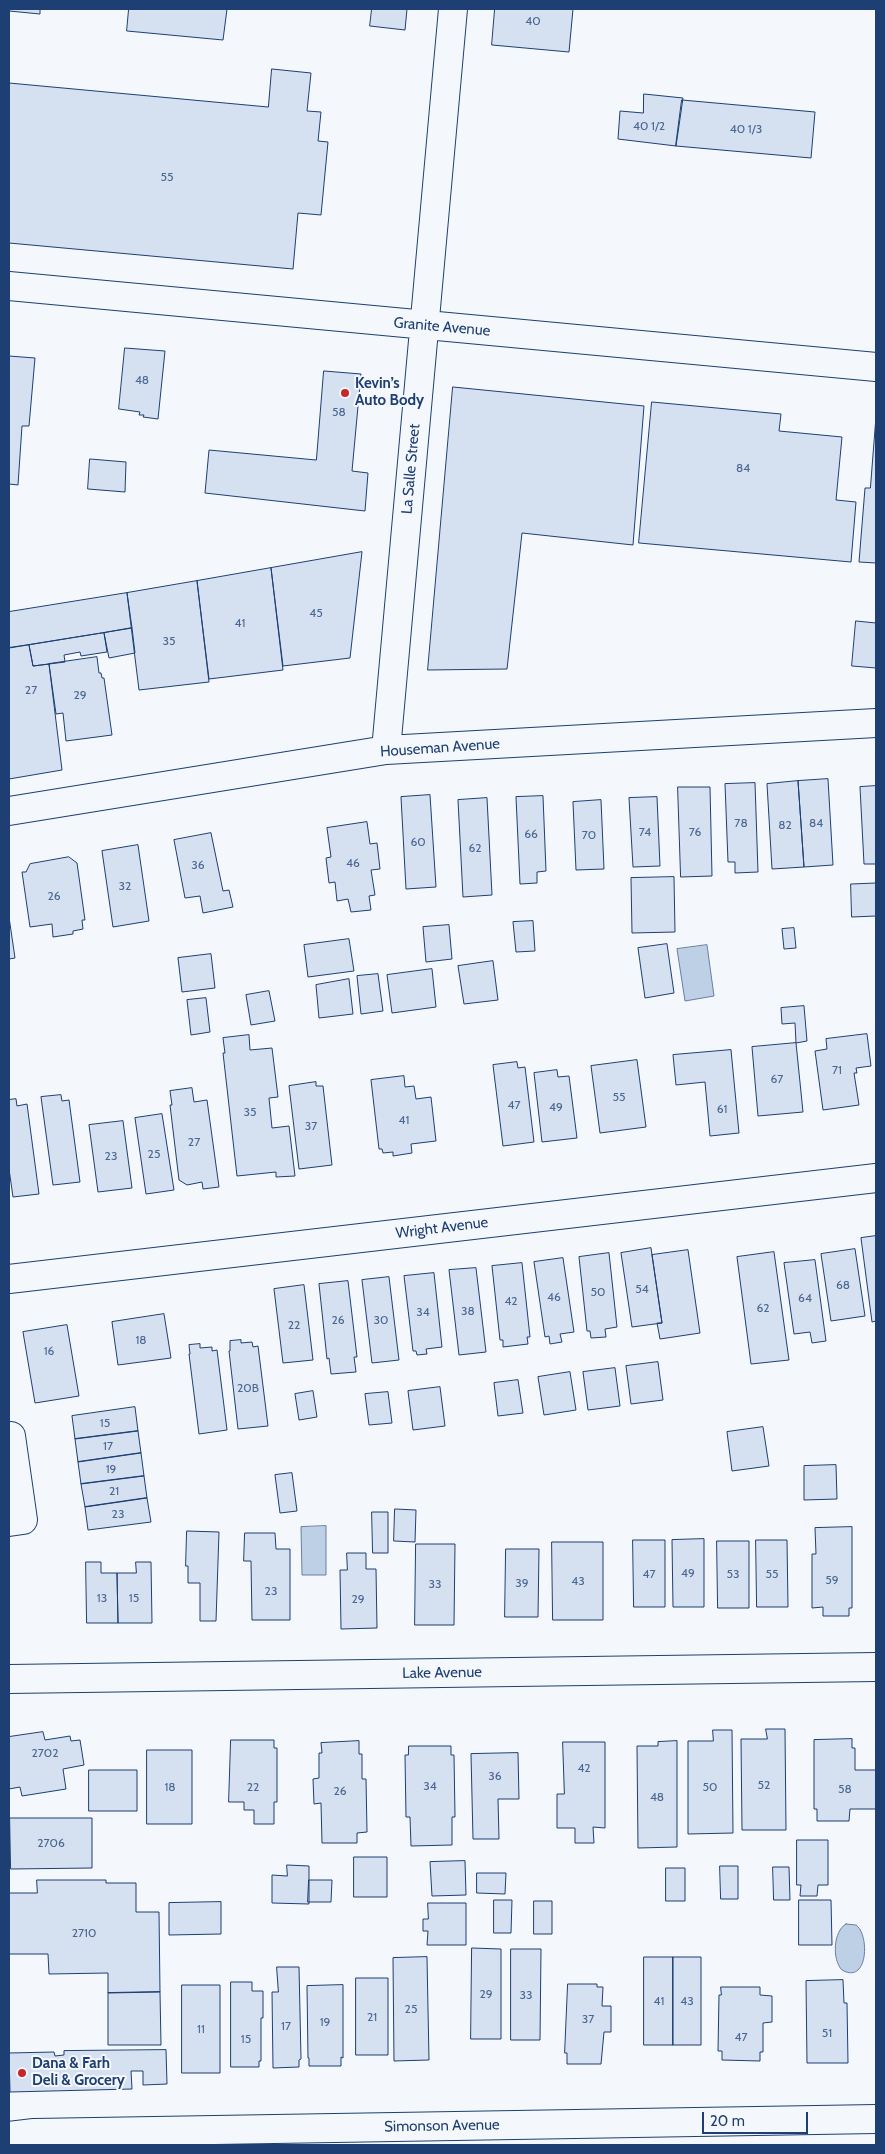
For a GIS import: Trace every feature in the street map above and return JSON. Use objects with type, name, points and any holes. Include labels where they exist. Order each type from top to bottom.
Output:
[{"type":"street","name":"La Salle Street","points":[[386,750],[453,9]]},
{"type":"street","name":"Granite Avenue","points":[[9,286],[876,367]]},
{"type":"street","name":"Houseman Avenue","points":[[9,811],[386,750],[876,723]]},
{"type":"street","name":"Wright Avenue","points":[[9,1279],[876,1178]]},
{"type":"street","points":[[9,1522],[23,1520],[12,1436]]},
{"type":"street","name":"Lake Avenue","points":[[9,1679],[876,1667]]},
{"type":"street","name":"Simonson Avenue","points":[[9,2136],[34,2133],[876,2118]]},
{"type":"water","points":[[707,945],[714,996],[685,1001],[677,949]]},
{"type":"water","points":[[326,1526],[326,1575],[302,1575],[301,1527]]},
{"type":"water","points":[[846,1924],[856,1925],[860,1930],[865,1948],[862,1965],[857,1971],[851,1973],[842,1970],[835,1953],[838,1933]]},
{"type":"building","points":[[9,9],[40,9],[40,14],[9,11]]},
{"type":"building","points":[[129,9],[227,9],[223,40],[127,31]]},
{"type":"building","points":[[372,9],[407,9],[405,30],[370,26]]},
{"type":"building","points":[[495,9],[573,9],[569,52],[492,45]]},
{"type":"building","points":[[272,69],[311,73],[307,111],[321,112],[318,141],[328,142],[321,215],[298,213],[293,269],[9,243],[9,83],[268,107]]},
{"type":"building","points":[[644,94],[683,98],[676,146],[618,139],[620,111],[643,113]]},
{"type":"building","points":[[682,100],[815,112],[811,158],[676,146]]},
{"type":"building","points":[[125,348],[165,351],[158,419],[143,417],[144,415],[139,415],[140,412],[119,409]]},
{"type":"building","points":[[9,356],[35,358],[29,426],[22,426],[18,485],[9,484]]},
{"type":"building","points":[[324,371],[361,374],[352,471],[368,473],[365,511],[205,493],[209,450],[316,460]]},
{"type":"building","points":[[453,387],[644,406],[633,545],[522,533],[507,669],[428,670]]},
{"type":"building","points":[[652,402],[781,414],[779,431],[842,437],[836,500],[856,502],[851,562],[639,543]]},
{"type":"building","points":[[876,417],[876,563],[859,562],[865,488],[870,488]]},
{"type":"building","points":[[90,459],[126,462],[125,492],[88,489]]},
{"type":"building","points":[[362,552],[350,658],[283,666],[271,568]]},
{"type":"building","points":[[271,568],[283,670],[209,679],[197,581]]},
{"type":"building","points":[[197,581],[209,682],[139,690],[127,593]]},
{"type":"building","points":[[127,593],[132,628],[9,648],[9,612]]},
{"type":"building","points":[[856,621],[876,623],[876,668],[852,666]]},
{"type":"building","points":[[132,628],[135,653],[109,658],[104,633]]},
{"type":"building","points":[[104,633],[107,652],[81,656],[80,652],[64,655],[65,662],[33,666],[29,645]]},
{"type":"building","points":[[29,645],[33,666],[49,664],[62,770],[9,779],[9,648]]},
{"type":"building","points":[[97,657],[99,673],[104,678],[112,735],[66,741],[63,713],[56,714],[49,664]]},
{"type":"building","points":[[828,779],[833,865],[804,867],[798,781]]},
{"type":"building","points":[[798,781],[804,867],[772,869],[767,784]]},
{"type":"building","points":[[755,783],[758,872],[735,873],[735,862],[728,862],[725,784]]},
{"type":"building","points":[[876,786],[876,864],[864,864],[860,787]]},
{"type":"building","points":[[678,787],[710,787],[712,876],[681,877]]},
{"type":"building","points":[[430,795],[436,887],[406,889],[401,797]]},
{"type":"building","points":[[543,796],[546,871],[537,872],[537,883],[520,884],[516,797]]},
{"type":"building","points":[[657,797],[660,866],[633,867],[629,798]]},
{"type":"building","points":[[487,798],[492,895],[463,897],[458,800]]},
{"type":"building","points":[[601,800],[604,869],[576,870],[573,802]]},
{"type":"building","points":[[367,822],[370,844],[377,843],[380,869],[371,870],[375,895],[369,896],[371,910],[351,912],[348,899],[337,901],[335,882],[329,883],[326,858],[331,857],[327,828]]},
{"type":"building","points":[[211,833],[223,891],[229,890],[233,907],[203,913],[200,896],[185,898],[174,840]]},
{"type":"building","points":[[138,845],[149,921],[113,927],[102,851]]},
{"type":"building","points":[[69,857],[77,863],[85,920],[82,920],[83,929],[73,931],[73,934],[53,937],[52,924],[30,927],[22,872],[26,872],[30,864]]},
{"type":"building","points":[[674,877],[675,932],[632,933],[631,878]]},
{"type":"building","points":[[876,883],[876,916],[852,917],[851,884]]},
{"type":"building","points":[[9,917],[15,958],[9,959]]},
{"type":"building","points":[[533,921],[535,951],[516,952],[513,922]]},
{"type":"building","points":[[449,925],[452,959],[426,962],[423,927]]},
{"type":"building","points":[[794,928],[796,948],[784,949],[782,929]]},
{"type":"building","points":[[349,939],[354,971],[308,977],[304,945]]},
{"type":"building","points":[[667,944],[674,993],[645,998],[638,948]]},
{"type":"building","points":[[211,954],[215,988],[182,992],[178,958]]},
{"type":"building","points":[[493,961],[498,1000],[464,1004],[458,966]]},
{"type":"building","points":[[432,969],[436,1007],[392,1013],[387,975]]},
{"type":"building","points":[[378,974],[383,1011],[361,1014],[357,976]]},
{"type":"building","points":[[349,979],[353,1014],[319,1018],[316,985]]},
{"type":"building","points":[[269,991],[275,1021],[251,1025],[246,995]]},
{"type":"building","points":[[206,998],[210,1032],[191,1035],[187,1000]]},
{"type":"building","points":[[804,1006],[807,1041],[796,1043],[795,1023],[782,1024],[781,1008]]},
{"type":"building","points":[[867,1034],[871,1066],[856,1068],[857,1073],[854,1073],[859,1105],[823,1110],[815,1051],[827,1049],[826,1039]]},
{"type":"building","points":[[249,1035],[250,1050],[272,1048],[278,1097],[269,1098],[272,1128],[289,1126],[295,1176],[276,1177],[276,1172],[237,1176],[223,1053],[225,1053],[223,1038]]},
{"type":"building","points":[[796,1043],[803,1112],[758,1116],[752,1047]]},
{"type":"building","points":[[731,1050],[739,1133],[710,1136],[705,1082],[676,1085],[673,1055]]},
{"type":"building","points":[[637,1060],[646,1127],[600,1133],[591,1066]]},
{"type":"building","points":[[517,1062],[518,1068],[525,1067],[534,1142],[503,1146],[493,1065]]},
{"type":"building","points":[[557,1070],[558,1077],[569,1076],[577,1138],[542,1142],[534,1073]]},
{"type":"building","points":[[404,1076],[405,1087],[414,1086],[416,1099],[431,1097],[436,1141],[411,1144],[412,1153],[393,1156],[393,1152],[383,1153],[382,1149],[379,1149],[371,1080]]},
{"type":"building","points":[[316,1082],[316,1086],[323,1086],[332,1165],[299,1169],[289,1086]]},
{"type":"building","points":[[192,1088],[194,1102],[207,1100],[219,1187],[203,1189],[202,1182],[187,1185],[179,1180],[170,1091]]},
{"type":"building","points":[[61,1095],[62,1101],[69,1100],[80,1182],[53,1185],[41,1097]]},
{"type":"building","points":[[16,1099],[17,1106],[27,1104],[39,1194],[13,1197],[9,1169],[9,1100]]},
{"type":"building","points":[[162,1114],[174,1190],[146,1194],[135,1118]]},
{"type":"building","points":[[123,1121],[132,1188],[98,1192],[89,1125]]},
{"type":"building","points":[[876,1236],[876,1321],[872,1322],[861,1238]]},
{"type":"building","points":[[651,1248],[662,1323],[632,1327],[621,1253]]},
{"type":"building","points":[[855,1249],[865,1316],[831,1321],[821,1254]]},
{"type":"building","points":[[688,1250],[700,1333],[660,1339],[657,1323],[662,1323],[652,1255]]},
{"type":"building","points":[[774,1252],[789,1360],[751,1364],[737,1257]]},
{"type":"building","points":[[609,1253],[617,1327],[605,1329],[606,1337],[591,1338],[590,1331],[587,1331],[579,1257]]},
{"type":"building","points":[[563,1258],[574,1332],[560,1334],[562,1342],[550,1344],[549,1336],[545,1337],[534,1262]]},
{"type":"building","points":[[815,1260],[826,1341],[812,1343],[810,1332],[794,1334],[784,1263]]},
{"type":"building","points":[[522,1263],[530,1337],[527,1337],[528,1344],[503,1347],[503,1340],[500,1340],[492,1266]]},
{"type":"building","points":[[476,1268],[486,1352],[459,1355],[449,1270]]},
{"type":"building","points":[[434,1273],[442,1347],[426,1349],[427,1354],[417,1355],[416,1351],[413,1351],[404,1276]]},
{"type":"building","points":[[389,1277],[399,1360],[372,1363],[362,1280]]},
{"type":"building","points":[[348,1281],[357,1357],[354,1357],[356,1372],[331,1374],[329,1358],[327,1359],[319,1284]]},
{"type":"building","points":[[304,1285],[313,1360],[283,1363],[274,1289]]},
{"type":"building","points":[[164,1314],[171,1358],[118,1365],[112,1322]]},
{"type":"building","points":[[67,1325],[79,1396],[35,1403],[23,1332]]},
{"type":"building","points":[[241,1340],[241,1343],[252,1342],[253,1347],[258,1346],[268,1426],[238,1429],[229,1351],[230,1341]]},
{"type":"building","points":[[200,1344],[200,1348],[212,1347],[212,1351],[217,1350],[227,1430],[199,1434],[189,1345]]},
{"type":"building","points":[[658,1362],[663,1400],[631,1404],[626,1366]]},
{"type":"building","points":[[615,1368],[620,1406],[588,1410],[583,1372]]},
{"type":"building","points":[[570,1372],[576,1410],[544,1415],[538,1377]]},
{"type":"building","points":[[518,1380],[523,1413],[498,1416],[494,1383]]},
{"type":"building","points":[[440,1387],[445,1426],[413,1430],[408,1391]]},
{"type":"building","points":[[313,1391],[317,1417],[299,1420],[295,1394]]},
{"type":"building","points":[[388,1392],[392,1423],[369,1425],[365,1394]]},
{"type":"building","points":[[135,1407],[138,1431],[75,1439],[72,1416]]},
{"type":"building","points":[[763,1427],[769,1466],[732,1471],[727,1432]]},
{"type":"building","points":[[138,1431],[141,1453],[78,1462],[75,1439]]},
{"type":"building","points":[[141,1453],[144,1476],[81,1484],[78,1462]]},
{"type":"building","points":[[836,1465],[837,1499],[804,1500],[804,1466]]},
{"type":"building","points":[[292,1473],[297,1511],[280,1513],[275,1475]]},
{"type":"building","points":[[144,1476],[147,1498],[85,1507],[81,1484]]},
{"type":"building","points":[[147,1498],[151,1522],[88,1530],[85,1507]]},
{"type":"building","points":[[395,1509],[416,1510],[415,1542],[394,1541]]},
{"type":"building","points":[[372,1512],[388,1512],[388,1553],[373,1553]]},
{"type":"building","points":[[852,1527],[852,1608],[849,1608],[849,1616],[823,1616],[823,1607],[812,1608],[812,1554],[816,1554],[815,1528]]},
{"type":"building","points":[[187,1531],[219,1532],[216,1621],[200,1621],[200,1583],[188,1583],[188,1566],[186,1566]]},
{"type":"building","points":[[245,1533],[275,1533],[276,1549],[290,1549],[290,1620],[252,1620],[251,1561],[244,1561]]},
{"type":"building","points":[[704,1539],[704,1607],[673,1607],[672,1540]]},
{"type":"building","points":[[633,1540],[665,1540],[665,1607],[634,1607]]},
{"type":"building","points":[[756,1540],[787,1540],[788,1607],[757,1607]]},
{"type":"building","points":[[717,1541],[749,1541],[749,1608],[718,1608]]},
{"type":"building","points":[[552,1542],[603,1542],[603,1620],[553,1620]]},
{"type":"building","points":[[416,1544],[455,1544],[454,1625],[415,1625]]},
{"type":"building","points":[[506,1549],[539,1549],[538,1617],[505,1617]]},
{"type":"building","points":[[347,1553],[366,1553],[366,1569],[376,1569],[377,1628],[341,1629],[340,1570],[347,1570]]},
{"type":"building","points":[[86,1562],[101,1562],[101,1573],[117,1573],[118,1623],[87,1623]]},
{"type":"building","points":[[136,1562],[151,1562],[152,1623],[118,1623],[117,1573],[136,1573]]},
{"type":"building","points":[[766,1729],[785,1729],[786,1830],[742,1830],[741,1739],[767,1739]]},
{"type":"building","points":[[713,1730],[732,1730],[733,1833],[688,1834],[688,1741],[713,1741]]},
{"type":"building","points":[[43,1732],[45,1740],[70,1736],[71,1741],[80,1740],[84,1765],[63,1769],[66,1789],[22,1796],[20,1787],[9,1789],[9,1737]]},
{"type":"building","points":[[852,1739],[852,1748],[855,1748],[855,1770],[876,1770],[876,1809],[850,1809],[849,1821],[817,1821],[817,1809],[814,1809],[814,1740]]},
{"type":"building","points":[[231,1740],[274,1740],[274,1748],[277,1748],[277,1802],[274,1802],[274,1824],[254,1824],[254,1810],[244,1810],[244,1802],[229,1802]]},
{"type":"building","points":[[359,1741],[359,1754],[362,1754],[362,1779],[366,1779],[367,1832],[357,1833],[357,1843],[322,1843],[321,1803],[314,1804],[313,1779],[319,1778],[319,1753],[322,1753],[321,1743]]},
{"type":"building","points":[[677,1741],[677,1847],[638,1848],[637,1746],[658,1746],[658,1742]]},
{"type":"building","points":[[563,1742],[605,1742],[605,1828],[593,1827],[594,1843],[575,1843],[575,1828],[557,1828],[557,1794],[564,1794]]},
{"type":"building","points":[[409,1746],[451,1746],[451,1755],[454,1755],[455,1817],[452,1817],[452,1845],[411,1846],[410,1817],[406,1817],[405,1755],[408,1755]]},
{"type":"building","points":[[147,1750],[192,1750],[192,1824],[147,1824]]},
{"type":"building","points":[[518,1753],[519,1799],[498,1799],[499,1839],[473,1839],[471,1754]]},
{"type":"building","points":[[89,1770],[137,1770],[137,1811],[89,1811]]},
{"type":"building","points":[[10,1818],[92,1818],[92,1868],[11,1869]]},
{"type":"building","points":[[797,1840],[828,1840],[828,1885],[818,1885],[817,1896],[800,1896],[801,1885],[797,1885]]},
{"type":"building","points":[[354,1857],[387,1857],[387,1897],[354,1897]]},
{"type":"building","points":[[465,1861],[466,1895],[432,1896],[430,1862]]},
{"type":"building","points":[[287,1865],[309,1866],[309,1904],[272,1903],[272,1875],[287,1876]]},
{"type":"building","points":[[720,1866],[738,1866],[738,1899],[721,1899]]},
{"type":"building","points":[[773,1867],[789,1867],[790,1900],[774,1900]]},
{"type":"building","points":[[666,1868],[685,1868],[685,1901],[666,1901]]},
{"type":"building","points":[[477,1873],[506,1873],[505,1894],[477,1893]]},
{"type":"building","points":[[37,1880],[106,1880],[106,1883],[136,1883],[136,1912],[159,1912],[160,1992],[108,1993],[108,1973],[49,1974],[48,1954],[9,1954],[9,1893],[37,1893]]},
{"type":"building","points":[[309,1880],[332,1880],[331,1902],[308,1902]]},
{"type":"building","points":[[494,1900],[512,1900],[511,1933],[494,1933]]},
{"type":"building","points":[[799,1900],[831,1900],[832,1945],[799,1945]]},
{"type":"building","points":[[534,1901],[552,1901],[552,1934],[534,1934]]},
{"type":"building","points":[[221,1902],[221,1934],[169,1935],[169,1903]]},
{"type":"building","points":[[428,1903],[466,1903],[466,1945],[427,1945],[428,1931],[423,1931],[423,1919],[428,1919]]},
{"type":"building","points":[[472,1948],[501,1949],[501,2039],[471,2039]]},
{"type":"building","points":[[511,1949],[541,1949],[540,2040],[511,2040]]},
{"type":"building","points":[[427,1957],[429,2060],[394,2061],[393,1958]]},
{"type":"building","points":[[644,1957],[673,1957],[673,2045],[644,2045]]},
{"type":"building","points":[[673,1957],[701,1957],[701,2045],[673,2045]]},
{"type":"building","points":[[277,1967],[299,1967],[301,2059],[299,2060],[299,2067],[273,2068],[272,1992],[278,1992]]},
{"type":"building","points":[[356,1978],[388,1978],[388,2055],[356,2055]]},
{"type":"building","points":[[843,1980],[844,2003],[847,2003],[848,2063],[807,2063],[806,1981]]},
{"type":"building","points":[[231,1982],[252,1982],[252,1991],[263,1991],[261,2061],[259,2061],[259,2067],[231,2067]]},
{"type":"building","points":[[568,1984],[597,1984],[597,1987],[603,1987],[602,2006],[611,2006],[611,2032],[604,2032],[601,2064],[567,2064],[567,2053],[565,2053]]},
{"type":"building","points":[[182,1985],[220,1985],[220,2073],[182,2073]]},
{"type":"building","points":[[343,1985],[343,2058],[341,2057],[341,2066],[309,2066],[307,1986]]},
{"type":"building","points":[[721,1987],[760,1987],[760,1995],[772,1996],[772,2022],[763,2023],[763,2052],[760,2052],[760,2061],[722,2060],[722,2051],[718,2051],[719,1995],[721,1995]]},
{"type":"building","points":[[160,1992],[161,2045],[108,2045],[108,1993]]},
{"type":"building","points":[[166,2050],[167,2084],[143,2085],[143,2071],[131,2071],[132,2089],[10,2092],[9,2053],[54,2052],[55,2056],[64,2055],[64,2051]]},
{"type":"place","name":"Kevin’s Auto Body","points":[[345,393]]},
{"type":"place","name":"Dana & Farh Deli & Grocery","points":[[22,2073]]}]
